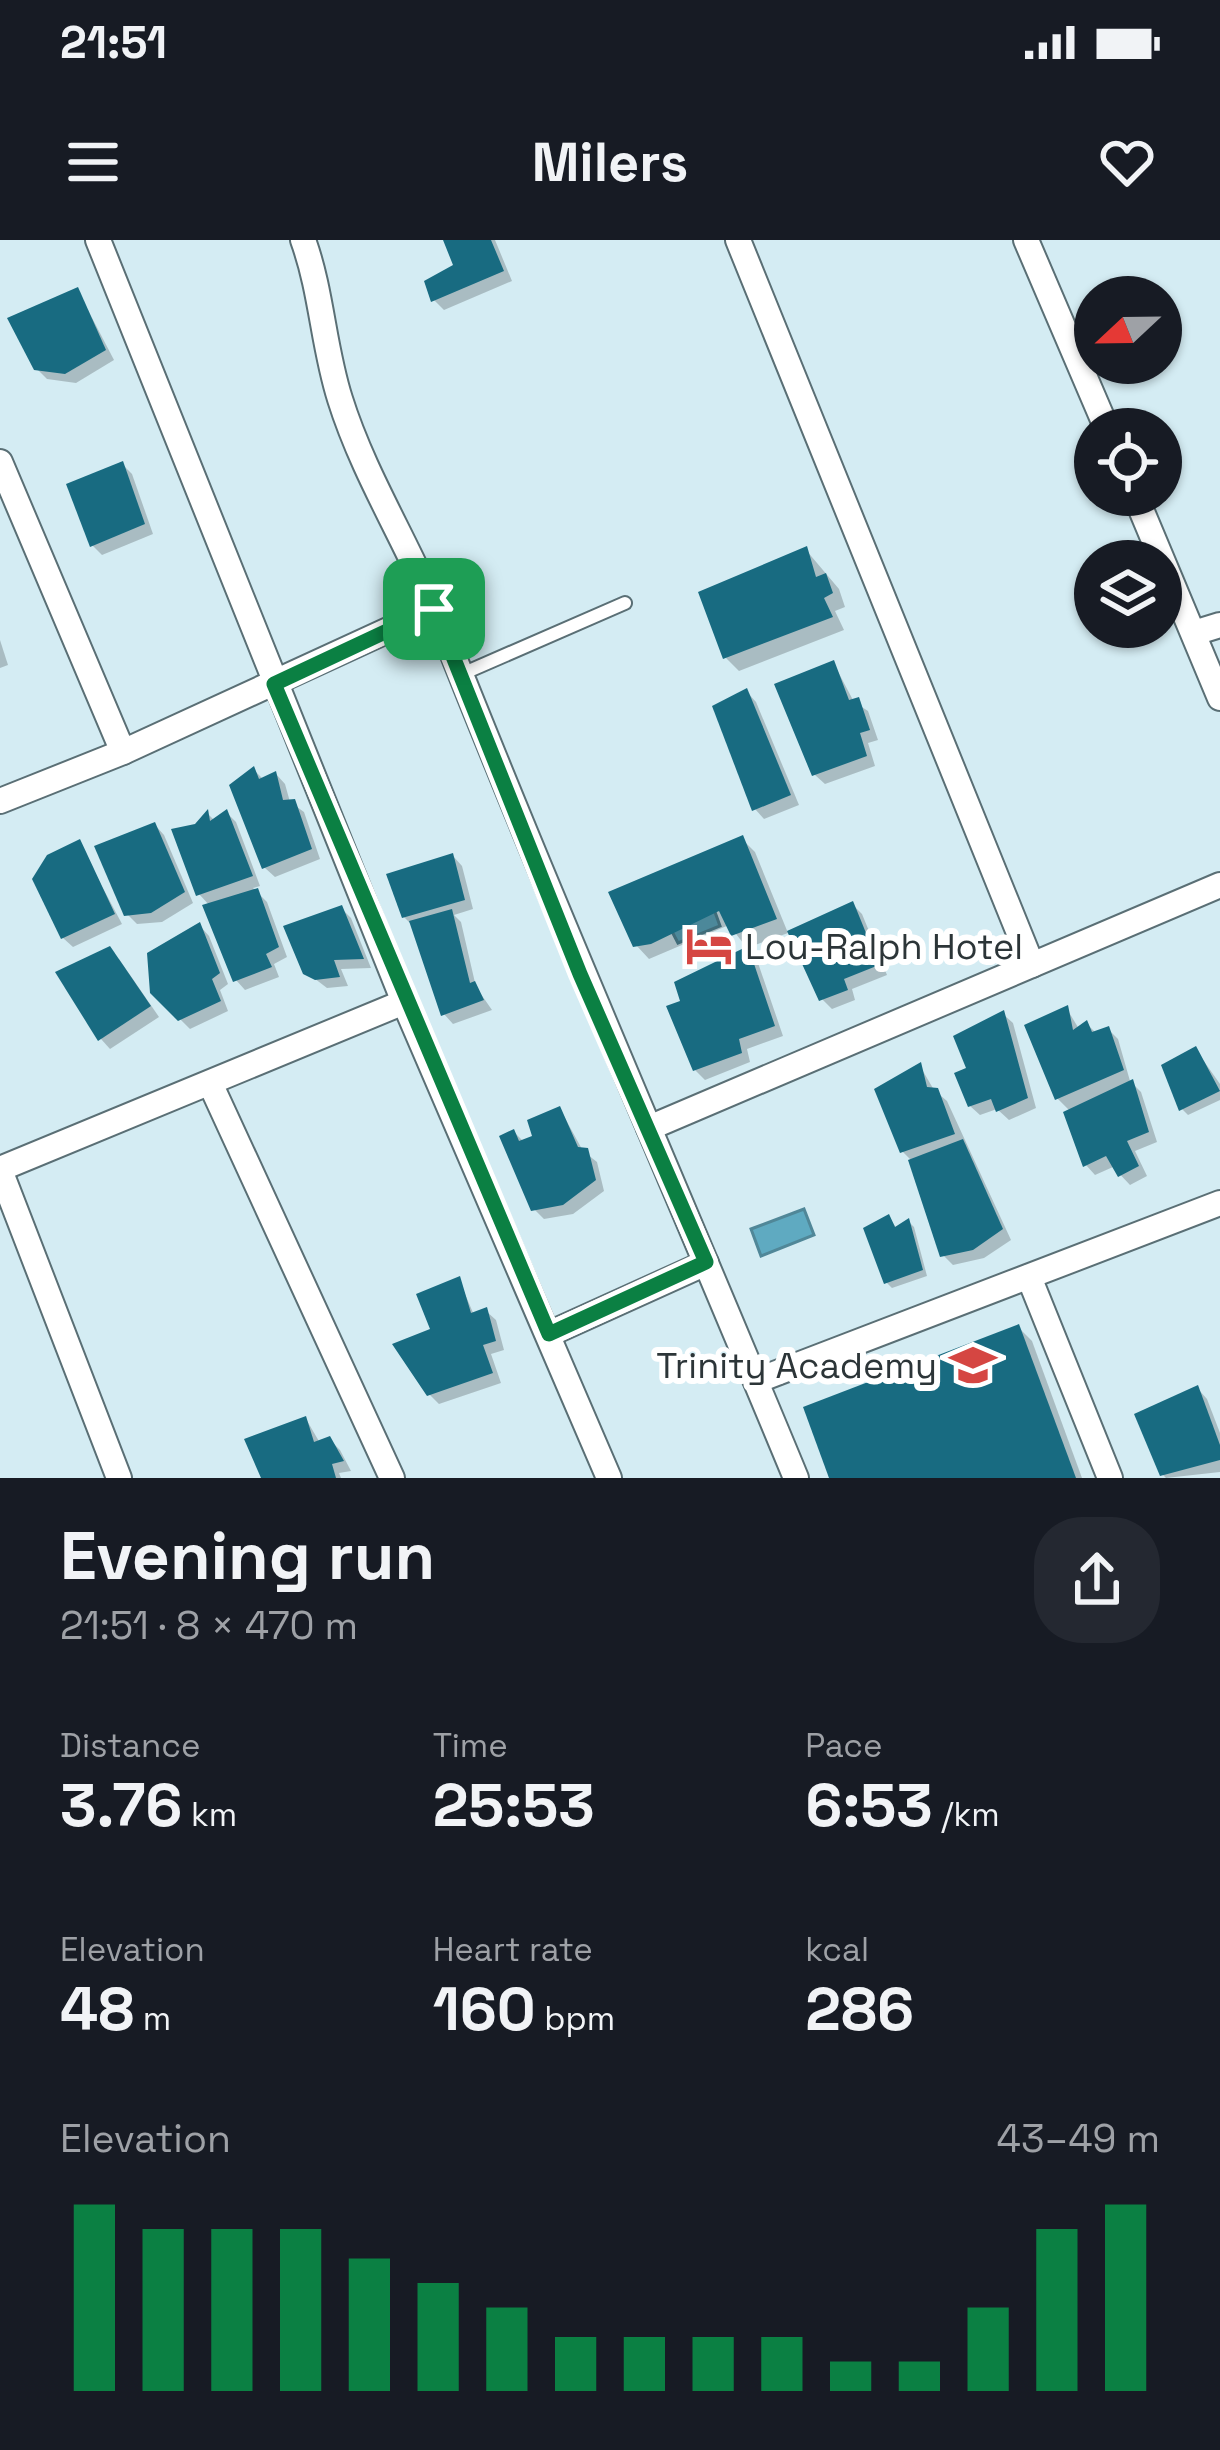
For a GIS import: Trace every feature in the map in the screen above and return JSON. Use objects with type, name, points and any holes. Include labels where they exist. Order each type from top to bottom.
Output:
[{"type":"street","points":[[98,240],[404,1002],[609,1478]]},
{"type":"street","points":[[303,240],[317,278],[321,331],[341,403],[434,609],[580,974],[650,1128],[796,1478]]},
{"type":"street","points":[[738,240],[1032,965]]},
{"type":"street","points":[[1026,240],[1098,408]]},
{"type":"street","points":[[0,462],[123,752]]},
{"type":"street","points":[[1144,516],[1220,698]]},
{"type":"street","points":[[0,801],[123,752],[434,609]]},
{"type":"street","points":[[1194,633],[1220,625]]},
{"type":"street","points":[[650,1128],[1220,885]]},
{"type":"street","points":[[119,1478],[0,1169],[404,1002]]},
{"type":"street","points":[[210,1083],[392,1478]]},
{"type":"street","points":[[756,1381],[1220,1203]]},
{"type":"street","points":[[549,1334],[706,1262]]},
{"type":"street","points":[[1030,1277],[1110,1478]]},
{"type":"lane","points":[[460,674],[625,603]]},
{"type":"water","points":[[711,901],[720,926],[678,943],[667,922]]},
{"type":"water","points":[[804,1209],[814,1235],[761,1256],[751,1229]]},
{"type":"building","points":[[443,240],[491,240],[504,271],[431,302],[424,281],[453,265]]},
{"type":"building","points":[[78,287],[106,350],[65,374],[34,370],[7,318]]},
{"type":"building","points":[[123,461],[145,524],[90,547],[66,484]]},
{"type":"building","points":[[807,546],[816,577],[826,573],[833,593],[824,598],[833,617],[723,659],[698,592]]},
{"type":"building","points":[[834,660],[849,700],[859,697],[870,730],[860,733],[867,756],[812,776],[774,684]]},
{"type":"building","points":[[747,688],[791,795],[752,811],[712,706]]},
{"type":"building","points":[[254,766],[259,779],[276,771],[283,800],[295,799],[312,849],[262,869],[229,785]]},
{"type":"building","points":[[208,809],[210,821],[227,809],[253,876],[196,896],[171,829],[195,824]]},
{"type":"building","points":[[155,822],[185,892],[151,913],[124,916],[94,846]]},
{"type":"building","points":[[743,835],[777,919],[731,936],[719,911],[651,944],[633,947],[608,892]]},
{"type":"building","points":[[80,839],[115,914],[61,939],[32,879],[47,855]]},
{"type":"building","points":[[453,853],[465,900],[402,918],[386,874]]},
{"type":"building","points":[[258,888],[279,947],[266,954],[272,967],[233,982],[202,905]]},
{"type":"building","points":[[853,901],[879,965],[844,979],[848,990],[819,1001],[787,931]]},
{"type":"building","points":[[342,905],[364,959],[334,960],[340,977],[315,980],[303,974],[283,926]]},
{"type":"building","points":[[452,909],[470,983],[475,981],[484,1000],[441,1016],[409,921]]},
{"type":"building","points":[[200,922],[220,973],[212,979],[221,1001],[178,1021],[150,993],[147,953]]},
{"type":"building","points":[[110,946],[151,1006],[98,1041],[55,972]]},
{"type":"building","points":[[748,946],[775,1026],[739,1039],[742,1053],[693,1071],[666,1006],[680,1001],[674,982]]},
{"type":"building","points":[[1068,1005],[1073,1030],[1087,1020],[1092,1032],[1109,1026],[1124,1070],[1055,1100],[1024,1025]]},
{"type":"building","points":[[1004,1010],[1028,1098],[996,1112],[991,1099],[968,1107],[954,1073],[966,1068],[953,1036]]},
{"type":"building","points":[[1196,1046],[1220,1091],[1179,1111],[1161,1065]]},
{"type":"building","points":[[921,1062],[927,1087],[938,1088],[955,1134],[900,1153],[874,1089]]},
{"type":"building","points":[[1133,1079],[1149,1132],[1127,1141],[1139,1166],[1118,1177],[1106,1156],[1083,1167],[1063,1112]]},
{"type":"building","points":[[560,1106],[578,1147],[588,1148],[596,1180],[563,1205],[531,1211],[499,1136],[514,1129],[519,1141],[532,1136],[527,1120]]},
{"type":"building","points":[[963,1139],[1003,1229],[973,1250],[940,1257],[908,1160]]},
{"type":"building","points":[[889,1214],[895,1227],[909,1218],[923,1270],[884,1284],[863,1228]]},
{"type":"building","points":[[460,1276],[471,1313],[487,1307],[496,1341],[483,1345],[493,1373],[427,1396],[392,1344],[430,1329],[416,1294]]},
{"type":"building","name":"Trinity Academy","points":[[1019,1324],[1076,1478],[829,1478],[803,1407]]},
{"type":"building","points":[[1198,1385],[1220,1445],[1220,1460],[1160,1476],[1134,1414]]},
{"type":"building","points":[[306,1416],[314,1442],[330,1436],[344,1461],[332,1464],[336,1478],[261,1478],[244,1439]]},
{"type":"place","name":"Lou-Ralph Hotel","points":[[709,946]]},
{"type":"place","name":"Trinity Academy","points":[[973,1365]]},
{"type":"route","points":[[434,609],[580,974],[706,1262],[549,1334],[404,1002],[274,684],[434,609]]}]
